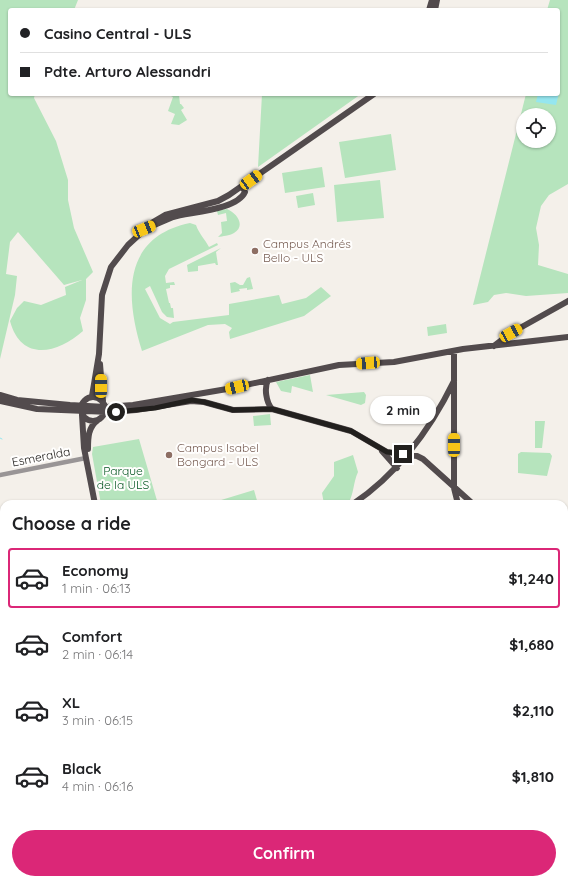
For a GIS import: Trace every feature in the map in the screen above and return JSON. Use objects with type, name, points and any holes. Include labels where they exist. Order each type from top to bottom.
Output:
[{"type":"main road","points":[[92,396],[99,354],[104,285],[111,268],[121,253],[144,229],[165,215],[218,201],[236,190],[243,189],[371,96]]},
{"type":"main road","points":[[144,229],[174,217],[225,206],[241,198],[243,189]]},
{"type":"main road","points":[[494,346],[511,333],[568,301]]},
{"type":"main road","points":[[0,401],[36,409],[81,410],[163,400],[268,380],[321,368],[394,362],[494,346],[568,337]]},
{"type":"main road","points":[[457,352],[454,378],[454,488],[457,500]]},
{"type":"main road","points":[[95,500],[88,448],[89,433],[94,423],[98,420],[104,406],[99,354]]},
{"type":"main road","points":[[359,500],[378,486],[408,455],[435,418],[454,378]]},
{"type":"main road","points":[[268,380],[265,386],[268,405],[272,409]]},
{"type":"main road","points":[[258,382],[263,386],[266,405],[261,409]]},
{"type":"main road","points":[[0,394],[17,400],[81,410],[89,421],[98,420]]},
{"type":"main road","points":[[95,500],[86,458],[81,410],[84,400],[92,396],[98,397],[104,406],[136,410],[192,400],[233,410],[272,409],[351,431],[387,452],[423,459],[468,500]]},
{"type":"main road","points":[[380,448],[397,468]]},
{"type":"street","name":"Esmeralda","points":[[0,475],[86,458]]},
{"type":"green space","points":[[0,0],[78,0],[75,8],[8,8],[8,96],[34,96],[34,98],[56,141],[68,180],[68,200],[74,228],[93,272],[86,279],[86,300],[80,318],[83,331],[62,345],[51,349],[41,350],[31,348],[22,343],[15,334],[10,321],[17,308],[24,301],[41,305],[66,295],[65,287],[82,280],[64,285],[18,232],[10,242],[6,274],[17,276],[15,295],[0,359]]},
{"type":"green space","points":[[550,0],[568,0],[568,184],[549,195],[541,206],[536,228],[539,245],[538,265],[568,274],[568,293],[526,296],[506,293],[494,295],[488,302],[473,305],[516,134],[516,148],[556,148],[556,108],[522,108],[525,96],[560,96],[560,8],[548,8]]},
{"type":"green space","points":[[171,96],[179,96],[180,104],[184,108],[181,110],[187,120],[179,125],[171,124],[175,114],[168,111],[173,97]]},
{"type":"green space","points":[[262,96],[358,96],[258,167]]},
{"type":"green space","points":[[391,134],[396,170],[345,178],[339,142]]},
{"type":"green space","points":[[322,167],[325,187],[285,193],[282,173]]},
{"type":"green space","points":[[380,180],[384,218],[337,222],[334,185]]},
{"type":"green space","points":[[313,193],[315,205],[298,208],[296,196]]},
{"type":"green space","points":[[227,209],[234,213],[239,220],[239,227],[238,230],[232,234],[218,237],[222,233],[221,222],[227,221],[226,213],[218,215],[217,211]]},
{"type":"green space","points":[[190,223],[196,225],[209,247],[217,243],[218,245],[169,269],[165,276],[166,283],[174,282],[175,285],[170,285],[170,288],[166,289],[169,303],[171,308],[173,308],[174,318],[167,317],[162,312],[150,286],[145,289],[160,318],[170,324],[173,322],[229,315],[229,304],[279,295],[282,304],[306,298],[321,287],[331,296],[304,316],[230,339],[229,332],[232,328],[225,324],[208,325],[142,351],[136,331],[132,290],[134,272],[140,255],[151,241],[168,230]]},
{"type":"green space","points":[[221,248],[216,252],[218,265],[215,263],[198,266],[198,271],[188,272],[187,265]]},
{"type":"green space","points":[[250,277],[253,289],[239,289],[240,291],[231,293],[230,283],[235,282],[243,285],[247,278]]},
{"type":"green space","points":[[446,324],[447,333],[428,336],[427,327]]},
{"type":"green space","points":[[310,375],[313,392],[292,386],[291,393],[281,391],[276,382]]},
{"type":"green space","points":[[364,392],[366,395],[365,403],[361,405],[326,395]]},
{"type":"green space","points":[[270,414],[271,425],[254,426],[253,416]]},
{"type":"green space","points":[[535,421],[545,421],[542,448],[535,448]]},
{"type":"green space","name":"Parque de la ULS","points":[[139,439],[157,500],[100,500],[92,454],[93,447]]},
{"type":"green space","points":[[521,452],[550,453],[552,456],[547,476],[518,473],[518,454]]},
{"type":"green space","points":[[353,455],[358,472],[350,500],[323,500],[322,493],[334,476],[334,462]]},
{"type":"green space","points":[[254,490],[257,500],[221,500]]},
{"type":"water","points":[[538,96],[558,96],[556,105],[536,102]]},
{"type":"place","name":"Campus Andrés Bello - ULS","points":[[255,251]]},
{"type":"place","name":"Campus Isabel Bongard - ULS","points":[[169,455]]},
{"type":"route","points":[[116,412],[155,408],[192,400],[233,410],[272,409],[351,431],[387,452],[403,454]]}]
